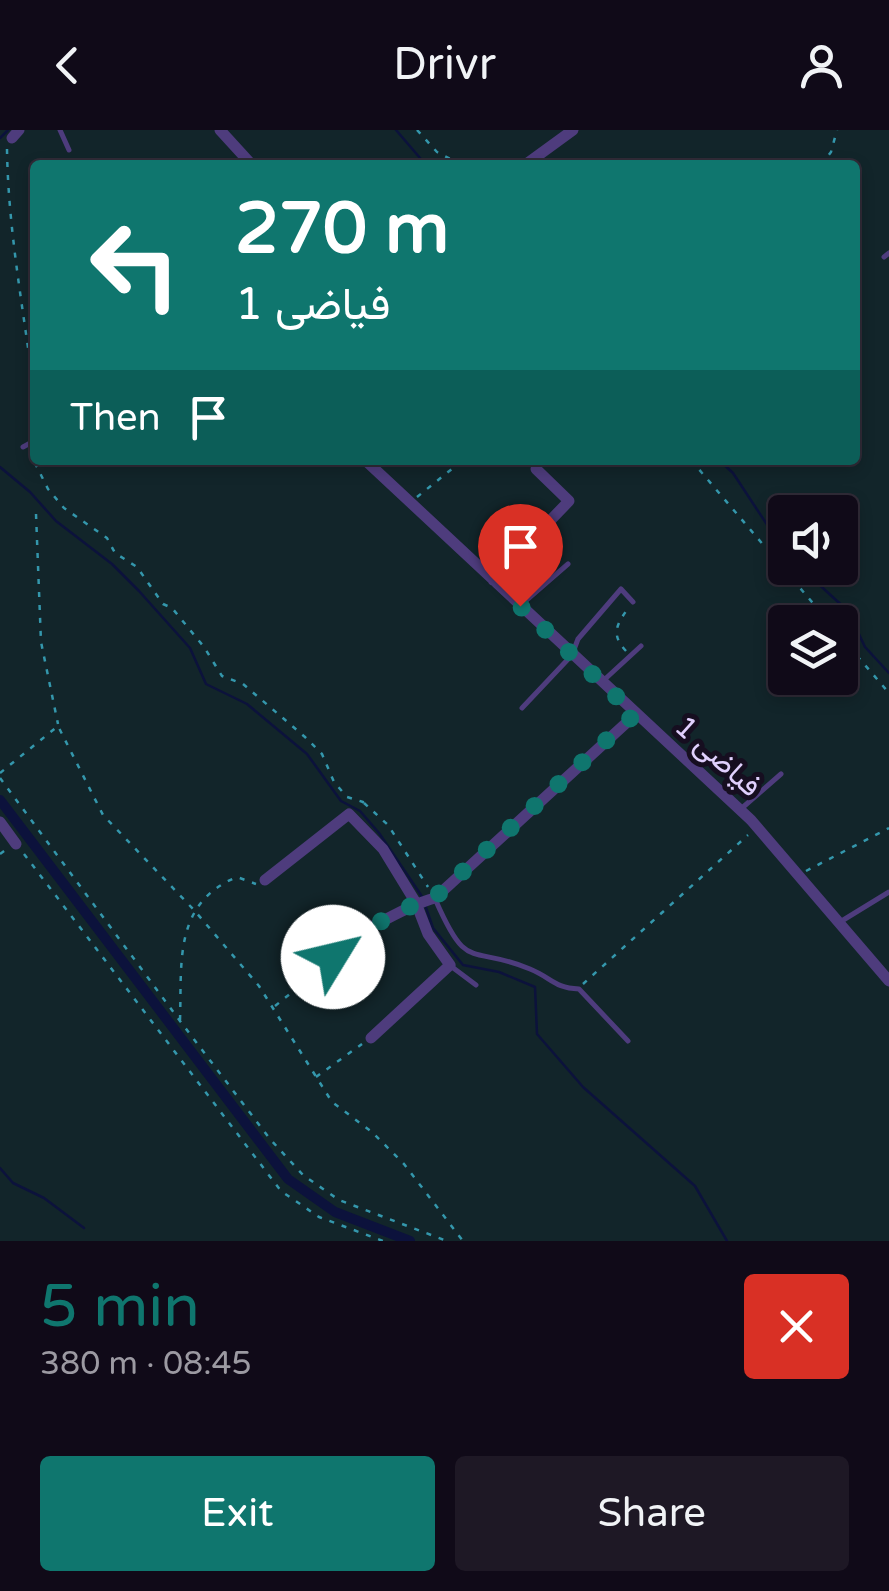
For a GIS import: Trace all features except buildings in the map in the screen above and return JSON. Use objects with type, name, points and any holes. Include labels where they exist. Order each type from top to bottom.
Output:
[{"type":"street","points":[[220,130],[247,160]]},
{"type":"street","points":[[531,160],[573,130]]},
{"type":"street","name":"فیاضی 1","points":[[370,465],[740,810],[800,874],[889,981]]},
{"type":"street","points":[[492,580],[569,501],[536,469]]},
{"type":"street","points":[[337,941],[366,932],[425,901],[635,714]]},
{"type":"street","points":[[266,880],[349,814],[425,901],[428,934],[450,965],[371,1038]]},
{"type":"street","points":[[0,822],[16,844]]},
{"type":"lane","points":[[60,130],[69,150]]},
{"type":"lane","points":[[25,446],[30,443]]},
{"type":"lane","points":[[520,606],[568,564]]},
{"type":"lane","points":[[522,708],[572,655],[578,640],[620,589],[633,602]]},
{"type":"lane","points":[[602,682],[641,646]]},
{"type":"lane","points":[[740,810],[781,774]]},
{"type":"lane","points":[[840,922],[889,892]]},
{"type":"lane","points":[[425,901],[462,949],[528,968],[558,988],[579,989],[628,1041]]},
{"type":"lane","points":[[450,965],[476,985]]},
{"type":"path","points":[[417,130],[436,152],[452,160]]},
{"type":"path","points":[[825,160],[832,152],[837,130]]},
{"type":"path","points":[[16,134],[6,150],[12,230],[30,360]]},
{"type":"path","points":[[25,446],[30,457]]},
{"type":"path","points":[[34,465],[64,508],[107,538],[115,553],[137,568],[163,604],[172,608],[204,647],[222,676],[243,684],[305,737],[322,754],[334,782],[347,797],[388,825],[425,901]]},
{"type":"path","points":[[410,503],[457,465]]},
{"type":"path","points":[[695,465],[814,605]]},
{"type":"path","points":[[36,514],[41,642],[58,726],[103,815],[194,910],[274,1007],[332,1102],[404,1164],[463,1241]]},
{"type":"path","points":[[630,656],[616,641],[616,626],[633,602]]},
{"type":"path","points":[[858,657],[889,694]]},
{"type":"path","points":[[58,726],[0,775],[180,1021],[270,1139],[303,1175],[339,1200],[447,1241]]},
{"type":"path","points":[[579,989],[757,827]]},
{"type":"path","points":[[800,874],[889,828]]},
{"type":"path","points":[[16,844],[280,1190],[319,1218],[382,1241]]},
{"type":"path","points":[[180,1021],[181,944],[194,910],[237,877],[260,886],[266,880]]},
{"type":"path","points":[[274,1007],[333,957],[337,941]]},
{"type":"path","points":[[315,1078],[371,1038]]},
{"type":"green space","points":[[0,130],[889,130],[889,1241],[0,1241]]},
{"type":"waterway","points":[[0,138],[8,130]]},
{"type":"waterway","points":[[396,130],[422,160]]},
{"type":"waterway","points":[[724,465],[768,526]]},
{"type":"waterway","points":[[0,467],[56,521],[112,564],[139,591],[190,648],[206,684],[247,704],[307,754],[341,801],[360,811],[379,833],[423,898]]},
{"type":"waterway","points":[[820,585],[848,611],[865,647],[889,673]]},
{"type":"waterway","points":[[0,800],[288,1179],[335,1212],[410,1241]]},
{"type":"waterway","points":[[425,905],[433,928],[463,965],[499,972],[535,987],[537,1034],[583,1087],[695,1186],[727,1241]]},
{"type":"waterway","points":[[0,1168],[13,1183],[44,1198],[84,1228]]},
{"type":"route","points":[[333,957],[337,941],[366,932],[416,903],[434,898],[527,817],[635,714],[520,606]]}]
